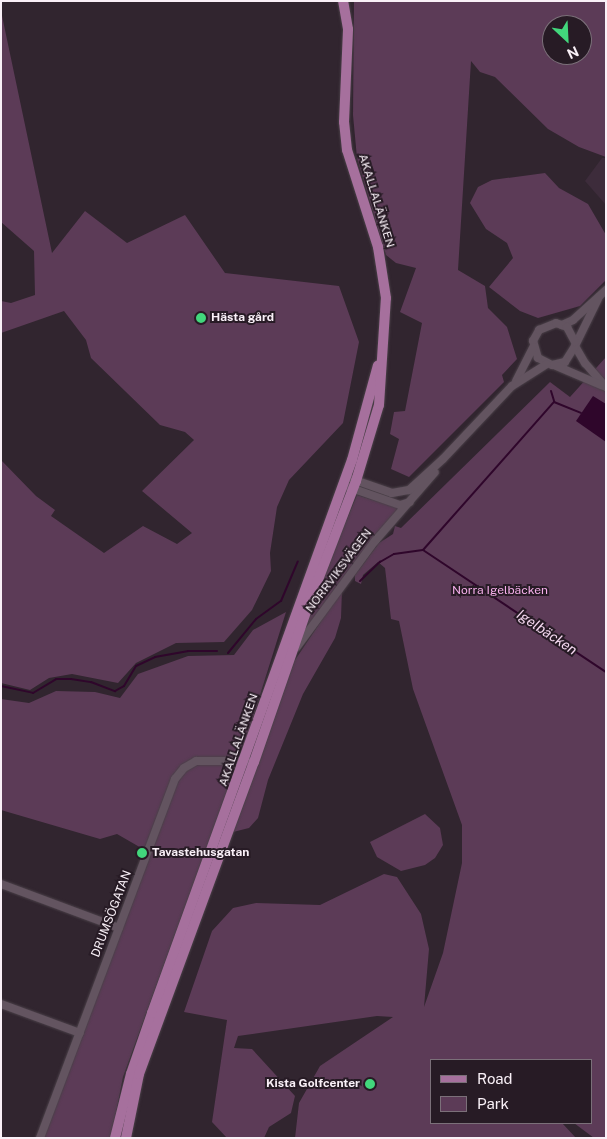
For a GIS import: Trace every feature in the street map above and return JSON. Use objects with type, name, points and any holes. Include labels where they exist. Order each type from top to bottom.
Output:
[{"type":"main road","name":"AKALLALÄNKEN","points":[[115,1138],[131,1074],[152,1013],[355,485],[379,405],[386,298],[380,259],[354,181],[346,141],[348,29],[343,1]]},
{"type":"main road","name":"AKALLALÄNKEN","points":[[126,1138],[139,1074],[250,761],[364,422],[382,349]]},
{"type":"street","points":[[562,325],[573,320],[606,290]]},
{"type":"street","points":[[550,364],[565,362],[599,297]]},
{"type":"street","points":[[550,323],[562,325],[571,332],[585,363],[606,387],[538,358],[533,348],[539,330],[550,323]]},
{"type":"street","name":"NORRVIKSVÄGEN","points":[[290,657],[356,564],[410,502],[443,460],[512,386],[533,348]]},
{"type":"street","name":"NORRVIKSVÄGEN","points":[[512,386],[550,364]]},
{"type":"street","name":"NORRVIKSVÄGEN","points":[[355,485],[392,493],[403,493],[443,460]]},
{"type":"street","name":"NORRVIKSVÄGEN","points":[[344,481],[400,504],[410,502]]},
{"type":"street","name":"DRUMSÖGATAN","points":[[40,1138],[179,773],[196,761],[250,761]]},
{"type":"street","points":[[1,884],[119,928]]},
{"type":"street","points":[[1,1004],[80,1033]]},
{"type":"shaded area","points":[[602,158],[606,158],[606,205],[585,181]]},
{"type":"shaded area","points":[[593,396],[606,404],[606,442],[576,421]]},
{"type":"green space","points":[[354,1],[606,1],[606,157],[579,147],[548,129],[495,77],[480,72],[471,61],[458,270],[485,286],[488,308],[507,327],[517,359],[502,375],[504,382],[409,477],[391,469],[399,439],[390,434],[394,412],[405,411],[422,323],[400,312],[416,268],[396,263],[386,255],[357,158],[353,115]]},
{"type":"green space","points":[[1,11],[52,253],[85,211],[127,243],[185,215],[225,273],[339,286],[359,342],[343,423],[289,480],[277,507],[270,553],[271,571],[252,610],[224,642],[176,643],[136,663],[118,683],[72,674],[49,678],[30,690],[1,683],[1,460],[36,496],[55,510],[51,516],[104,553],[143,526],[177,544],[192,533],[142,491],[194,440],[185,432],[160,425],[91,358],[86,340],[64,311],[1,333],[1,301],[11,303],[35,295],[34,251],[1,222]]},
{"type":"green space","points":[[545,173],[559,188],[588,204],[606,235],[606,280],[580,306],[538,318],[520,311],[489,287],[513,258],[507,243],[486,229],[470,203],[478,187],[492,180]]},
{"type":"green space","name":"Norra Igelbäcken","points":[[606,357],[606,1138],[594,1138],[575,1124],[592,1124],[592,1059],[430,1059],[430,1124],[563,1124],[576,1138],[295,1138],[299,1103],[320,1066],[393,1017],[377,1016],[238,1036],[234,1048],[252,1049],[295,1096],[291,1113],[269,1127],[264,1138],[227,1138],[212,1122],[227,1020],[184,1012],[212,931],[233,908],[256,903],[320,905],[384,874],[397,877],[421,914],[429,949],[424,1007],[443,953],[462,863],[462,825],[413,689],[399,621],[391,619],[385,568],[378,562],[363,575],[361,584],[355,581],[355,575],[379,543],[393,534],[395,526],[401,528],[550,382],[570,397]]},
{"type":"green space","points":[[357,495],[399,508],[357,559],[304,633],[313,600]]},
{"type":"green space","points":[[342,590],[341,618],[335,638],[303,694],[268,780],[258,818],[249,828],[233,832],[293,663]]},
{"type":"green space","points":[[286,612],[245,743],[233,753],[231,781],[123,1077],[111,1138],[44,1138],[150,853],[117,834],[100,839],[1,810],[1,699],[29,703],[56,691],[95,692],[120,698],[138,674],[188,656],[234,655],[253,630]]},
{"type":"green space","points":[[425,814],[440,828],[443,845],[435,858],[425,865],[401,871],[377,857],[370,842]]},
{"type":"waterway","points":[[551,391],[554,401]]},
{"type":"waterway","points":[[423,550],[554,402],[581,413]]},
{"type":"waterway","name":"Igelbäcken","points":[[360,581],[380,562],[394,554],[423,550],[606,672]]},
{"type":"waterway","name":"Igelbäcken","points":[[228,653],[256,619],[281,601],[298,561]]},
{"type":"waterway","name":"Igelbäcken","points":[[1,686],[33,693],[56,679],[71,679],[91,682],[115,691],[124,686],[136,666],[155,657],[188,651],[217,651]]},
{"type":"place","name":"Hästa gård","points":[[201,318]]},
{"type":"place","name":"Tavastehusgatan","points":[[142,853]]},
{"type":"place","name":"Kista Golfcenter","points":[[370,1084]]}]
